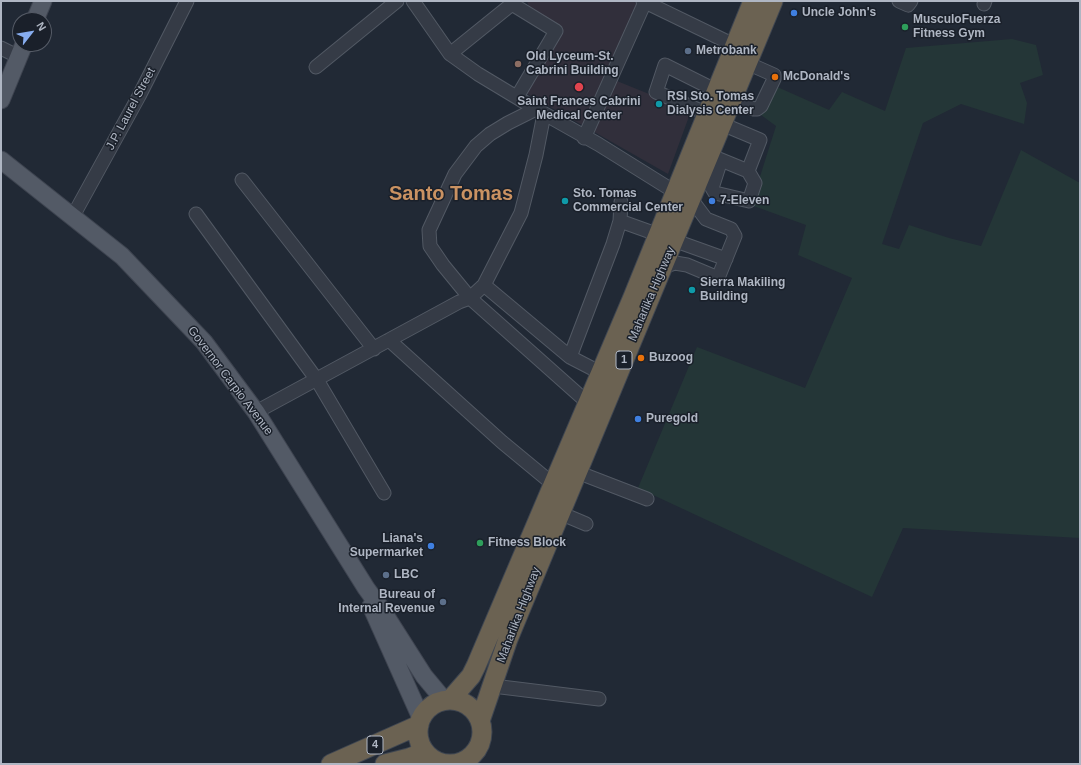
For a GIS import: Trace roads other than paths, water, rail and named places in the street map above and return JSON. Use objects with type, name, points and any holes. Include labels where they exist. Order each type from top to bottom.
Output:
[{"type":"highway","name":"Maharlika Highway","points":[[741,55],[753,1]]},
{"type":"highway","name":"Maharlika Highway","points":[[447,700],[471,676],[476,666],[601,373],[666,237],[741,55],[773,1]]},
{"type":"highway","name":"Maharlika Highway","points":[[683,195],[715,158],[715,119]]},
{"type":"highway","name":"Maharlika Highway","points":[[480,721],[508,639],[662,266],[666,237]]},
{"type":"highway","points":[[447,700],[458,701],[468,706],[475,712],[480,721]]},
{"type":"highway","name":"1","points":[[420,722],[431,706],[447,700]]},
{"type":"highway","name":"1","points":[[475,764],[482,734],[480,721]]},
{"type":"highway","points":[[420,722],[419,739],[430,758],[444,763],[461,762],[474,753],[479,746]]},
{"type":"highway","name":"4","points":[[331,764],[420,722]]},
{"type":"highway","name":"4","points":[[385,764],[410,758],[430,758]]},
{"type":"main road","points":[[38,12],[43,1]]},
{"type":"main road","points":[[1,100],[21,52]]},
{"type":"main road","name":"Governor Carpio Avenue","points":[[1,160],[122,256],[204,342],[256,412],[366,588],[382,610],[424,676],[447,700]]},
{"type":"main road","name":"Governor Carpio Avenue","points":[[366,588],[374,616],[420,722]]},
{"type":"street","name":"J.P. Laurel Street","points":[[73,216],[139,96],[187,1]]},
{"type":"street","points":[[316,67],[397,1]]},
{"type":"street","points":[[413,1],[450,54],[478,74],[540,112],[683,195],[706,219],[732,229],[735,236],[718,278],[687,265],[675,263],[662,266]]},
{"type":"street","points":[[899,1],[908,5],[912,1]]},
{"type":"street","points":[[450,54],[513,2],[556,31],[517,97]]},
{"type":"street","points":[[584,138],[648,2],[774,75],[774,79],[761,106],[757,109],[724,96],[665,65],[656,92],[760,140],[748,171]]},
{"type":"street","points":[[1,48],[12,49]]},
{"type":"street","points":[[741,55],[783,72]]},
{"type":"street","points":[[256,412],[459,302],[470,298],[484,285],[524,204],[540,112]]},
{"type":"street","points":[[540,112],[508,123],[490,134],[476,146],[455,174],[429,230],[430,246],[442,265],[470,298],[588,403]]},
{"type":"street","points":[[715,158],[748,171],[755,183],[749,201],[715,193],[712,188],[715,158]]},
{"type":"street","points":[[242,180],[374,348]]},
{"type":"street","points":[[570,357],[613,244],[620,221],[621,202]]},
{"type":"street","points":[[196,214],[317,380],[384,493]]},
{"type":"street","points":[[620,221],[726,259]]},
{"type":"street","points":[[484,285],[570,357],[601,373]]},
{"type":"street","points":[[389,340],[502,442],[554,485]]},
{"type":"street","points":[[577,472],[647,499]]},
{"type":"street","points":[[560,513],[586,524]]},
{"type":"street","points":[[493,686],[599,699]]},
{"type":"place","name":"Uncle John's","points":[[794,13]]},
{"type":"place","name":"MusculoFuerza Fitness Gym","points":[[905,27]]},
{"type":"place","name":"Metrobank","points":[[688,51]]},
{"type":"place","name":"Old Lyceum-St. Cabrini Building","points":[[518,64]]},
{"type":"place","name":"McDonald's","points":[[775,77]]},
{"type":"place","name":"Saint Frances Cabrini Medical Center","points":[[579,87]]},
{"type":"place","name":"RSI Sto. Tomas Dialysis Center","points":[[659,104]]},
{"type":"place","name":"Sto. Tomas Commercial Center","points":[[565,201]]},
{"type":"place","name":"7-Eleven","points":[[712,201]]},
{"type":"place","name":"Sierra Makiling Building","points":[[692,290]]},
{"type":"place","name":"Buzoog","points":[[641,358]]},
{"type":"place","name":"Puregold","points":[[638,419]]},
{"type":"place","name":"Fitness Block","points":[[480,543]]},
{"type":"place","name":"Liana's Supermarket","points":[[431,546]]},
{"type":"place","name":"LBC","points":[[386,575]]},
{"type":"place","name":"Bureau of Internal Revenue","points":[[443,602]]},
{"type":"district","name":"Santo Tomas","points":[[451,194]]}]
